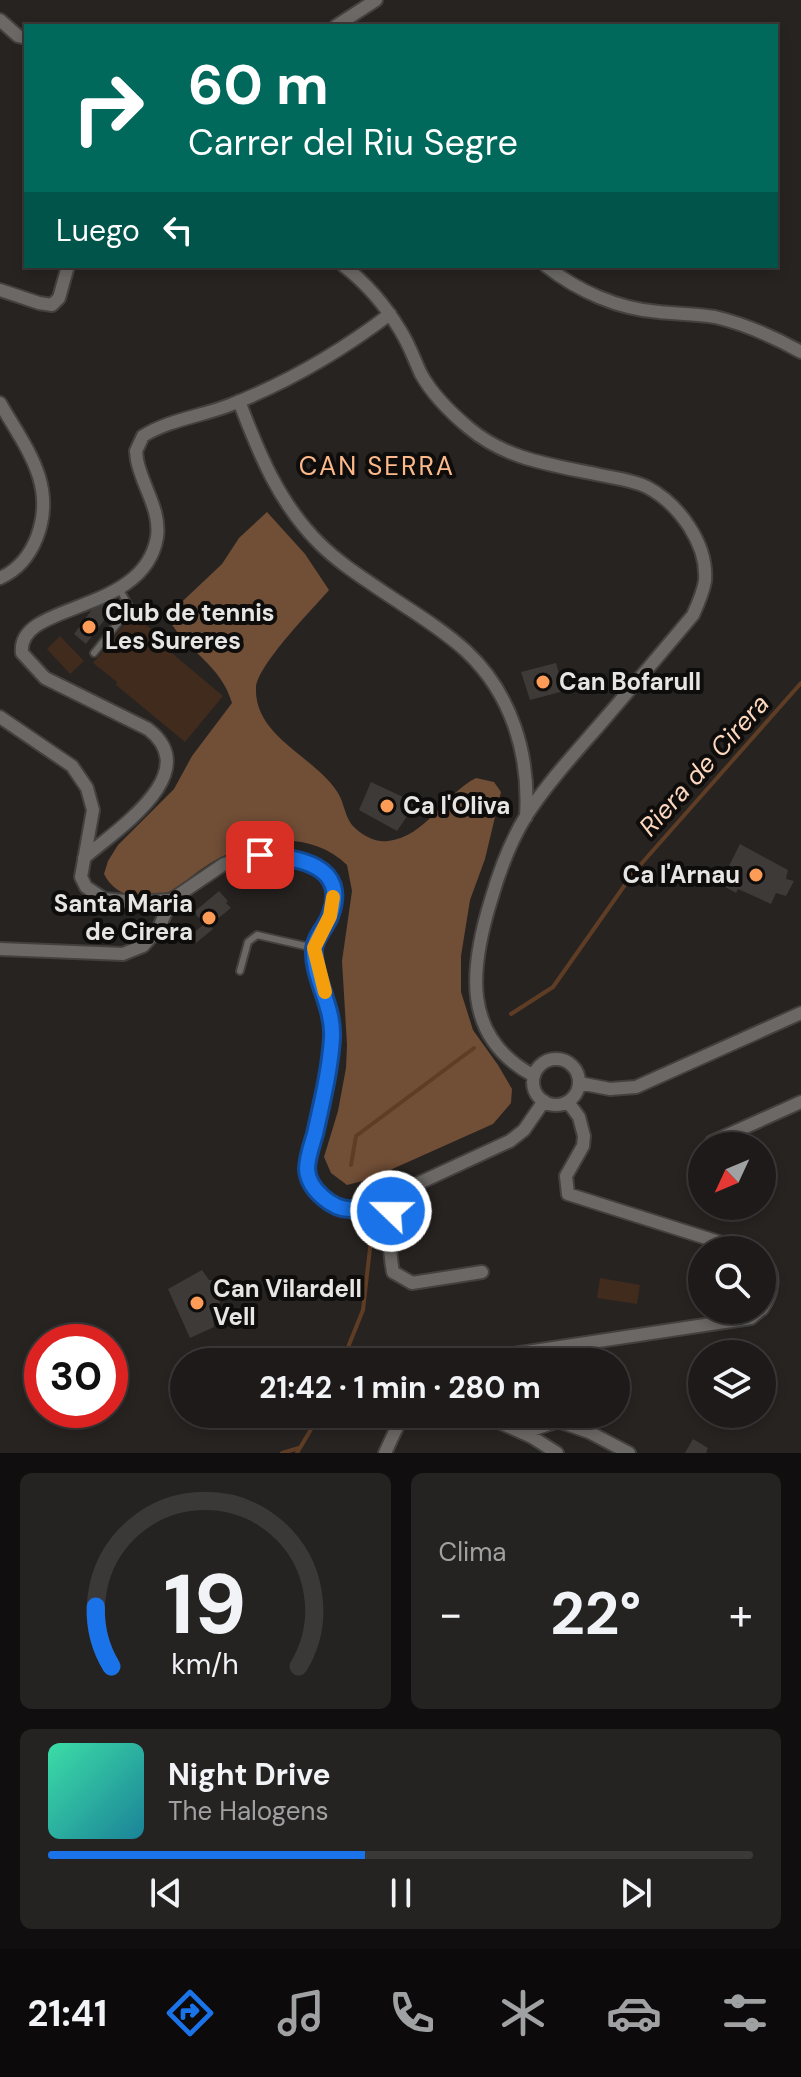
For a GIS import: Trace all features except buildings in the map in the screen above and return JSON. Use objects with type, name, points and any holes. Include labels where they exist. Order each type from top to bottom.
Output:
[{"type":"street","points":[[339,24],[376,0]]},
{"type":"street","points":[[0,20],[24,38]]},
{"type":"street","points":[[0,290],[52,305],[59,298],[67,268]]},
{"type":"street","points":[[346,268],[369,288],[390,314],[433,392],[470,429],[496,446],[532,461],[645,486],[681,516],[697,540],[703,556],[704,583],[693,615],[559,772],[526,817],[502,867],[485,917],[478,947],[475,991],[480,1016],[492,1040],[509,1060],[534,1076]]},
{"type":"street","points":[[549,268],[576,286],[609,301],[640,310],[697,314],[731,321],[801,352]]},
{"type":"street","points":[[84,858],[155,793],[167,770],[166,748],[161,739],[148,729],[45,678],[25,659],[21,645],[24,638],[36,624],[120,590],[148,562],[157,536],[157,519],[140,475],[136,451],[138,443],[151,431],[239,401],[308,370],[390,314]]},
{"type":"street","points":[[239,401],[269,476],[305,528],[332,555],[465,650],[492,681],[510,711],[519,742],[526,780],[526,817]]},
{"type":"street","points":[[0,403],[39,474],[44,498],[42,523],[29,555],[15,570],[0,578]]},
{"type":"street","points":[[0,717],[54,752],[81,776],[93,810],[81,877],[86,887],[104,899],[135,902],[171,900],[224,864],[260,855],[306,861],[324,870],[334,892],[330,916],[314,948],[332,1017],[332,1038],[325,1089],[307,1168],[311,1186],[326,1201],[351,1210],[393,1195],[510,1141],[524,1130],[544,1101]]},
{"type":"street","points":[[0,949],[123,954],[143,946],[159,928],[171,900]]},
{"type":"street","points":[[579,1083],[610,1089],[636,1087],[801,1013]]},
{"type":"street","points":[[561,1059],[576,1070],[579,1083],[576,1093],[568,1102],[557,1105],[544,1101],[535,1091],[534,1076],[544,1062],[561,1059]]},
{"type":"street","points":[[568,1102],[579,1117],[584,1136],[583,1146],[566,1176],[568,1194],[700,1236]]},
{"type":"street","points":[[734,1132],[801,1102]]},
{"type":"street","points":[[393,1195],[389,1227],[393,1272],[412,1283],[482,1272]]},
{"type":"street","points":[[553,1348],[711,1324]]},
{"type":"street","points":[[523,1433],[558,1421],[589,1432],[629,1453]]},
{"type":"street","points":[[385,1453],[397,1428]]},
{"type":"street","points":[[512,1428],[557,1453]]},
{"type":"lane","points":[[94,653],[130,608],[120,590]]},
{"type":"lane","points":[[240,971],[248,942],[257,935],[314,948]]},
{"type":"shaded area","points":[[267,512],[305,554],[329,590],[275,652],[259,678],[256,688],[258,705],[274,732],[326,778],[339,795],[351,824],[375,840],[388,841],[413,832],[476,778],[494,782],[501,792],[485,859],[470,900],[461,956],[461,992],[473,1030],[512,1089],[511,1103],[493,1124],[370,1179],[347,1185],[331,1173],[324,1157],[338,1111],[346,1068],[342,961],[352,891],[347,865],[332,853],[315,846],[280,841],[261,843],[225,855],[175,889],[154,897],[137,897],[121,892],[104,874],[118,845],[174,789],[192,756],[232,703],[220,678],[177,631],[169,620],[169,614],[222,564],[239,538]]},
{"type":"shaded area","points":[[133,614],[157,634],[154,638],[223,696],[185,742],[93,663]]},
{"type":"shaded area","points":[[60,636],[84,661],[70,674],[47,649]]},
{"type":"shaded area","points":[[600,1278],[640,1285],[637,1304],[597,1298]]},
{"type":"waterway","name":"Riera de Cirera","points":[[511,1014],[553,987],[634,872],[801,683]]},
{"type":"waterway","name":"Riera de Cirera","points":[[351,1165],[356,1136],[474,1048]]},
{"type":"waterway","name":"Riera de Cirera","points":[[348,1348],[363,1310],[374,1213]]},
{"type":"waterway","name":"Riera de Cirera","points":[[297,1453],[312,1428]]},
{"type":"waterway","name":"Riera de Cirera","points":[[282,1453],[299,1448]]},
{"type":"slow traffic","points":[[325,992],[314,948],[330,916],[333,897]]},
{"type":"place","name":"Club de tennis Les Sureres","points":[[89,627]]},
{"type":"place","name":"Can Bofarull","points":[[543,682]]},
{"type":"place","name":"Ca l'Oliva","points":[[387,806]]},
{"type":"place","name":"Ca l'Arnau","points":[[756,875]]},
{"type":"place","name":"Santa Maria de Cirera","points":[[209,918]]},
{"type":"place","name":"Can Vilardell Vell","points":[[197,1303]]},
{"type":"district","name":"CAN SERRA","points":[[377,466]]},
{"type":"route","points":[[260,855],[306,861],[324,870],[334,892],[330,916],[314,948],[332,1017],[332,1038],[325,1089],[307,1168],[311,1186],[326,1201],[351,1210],[393,1195],[391,1211]]}]
